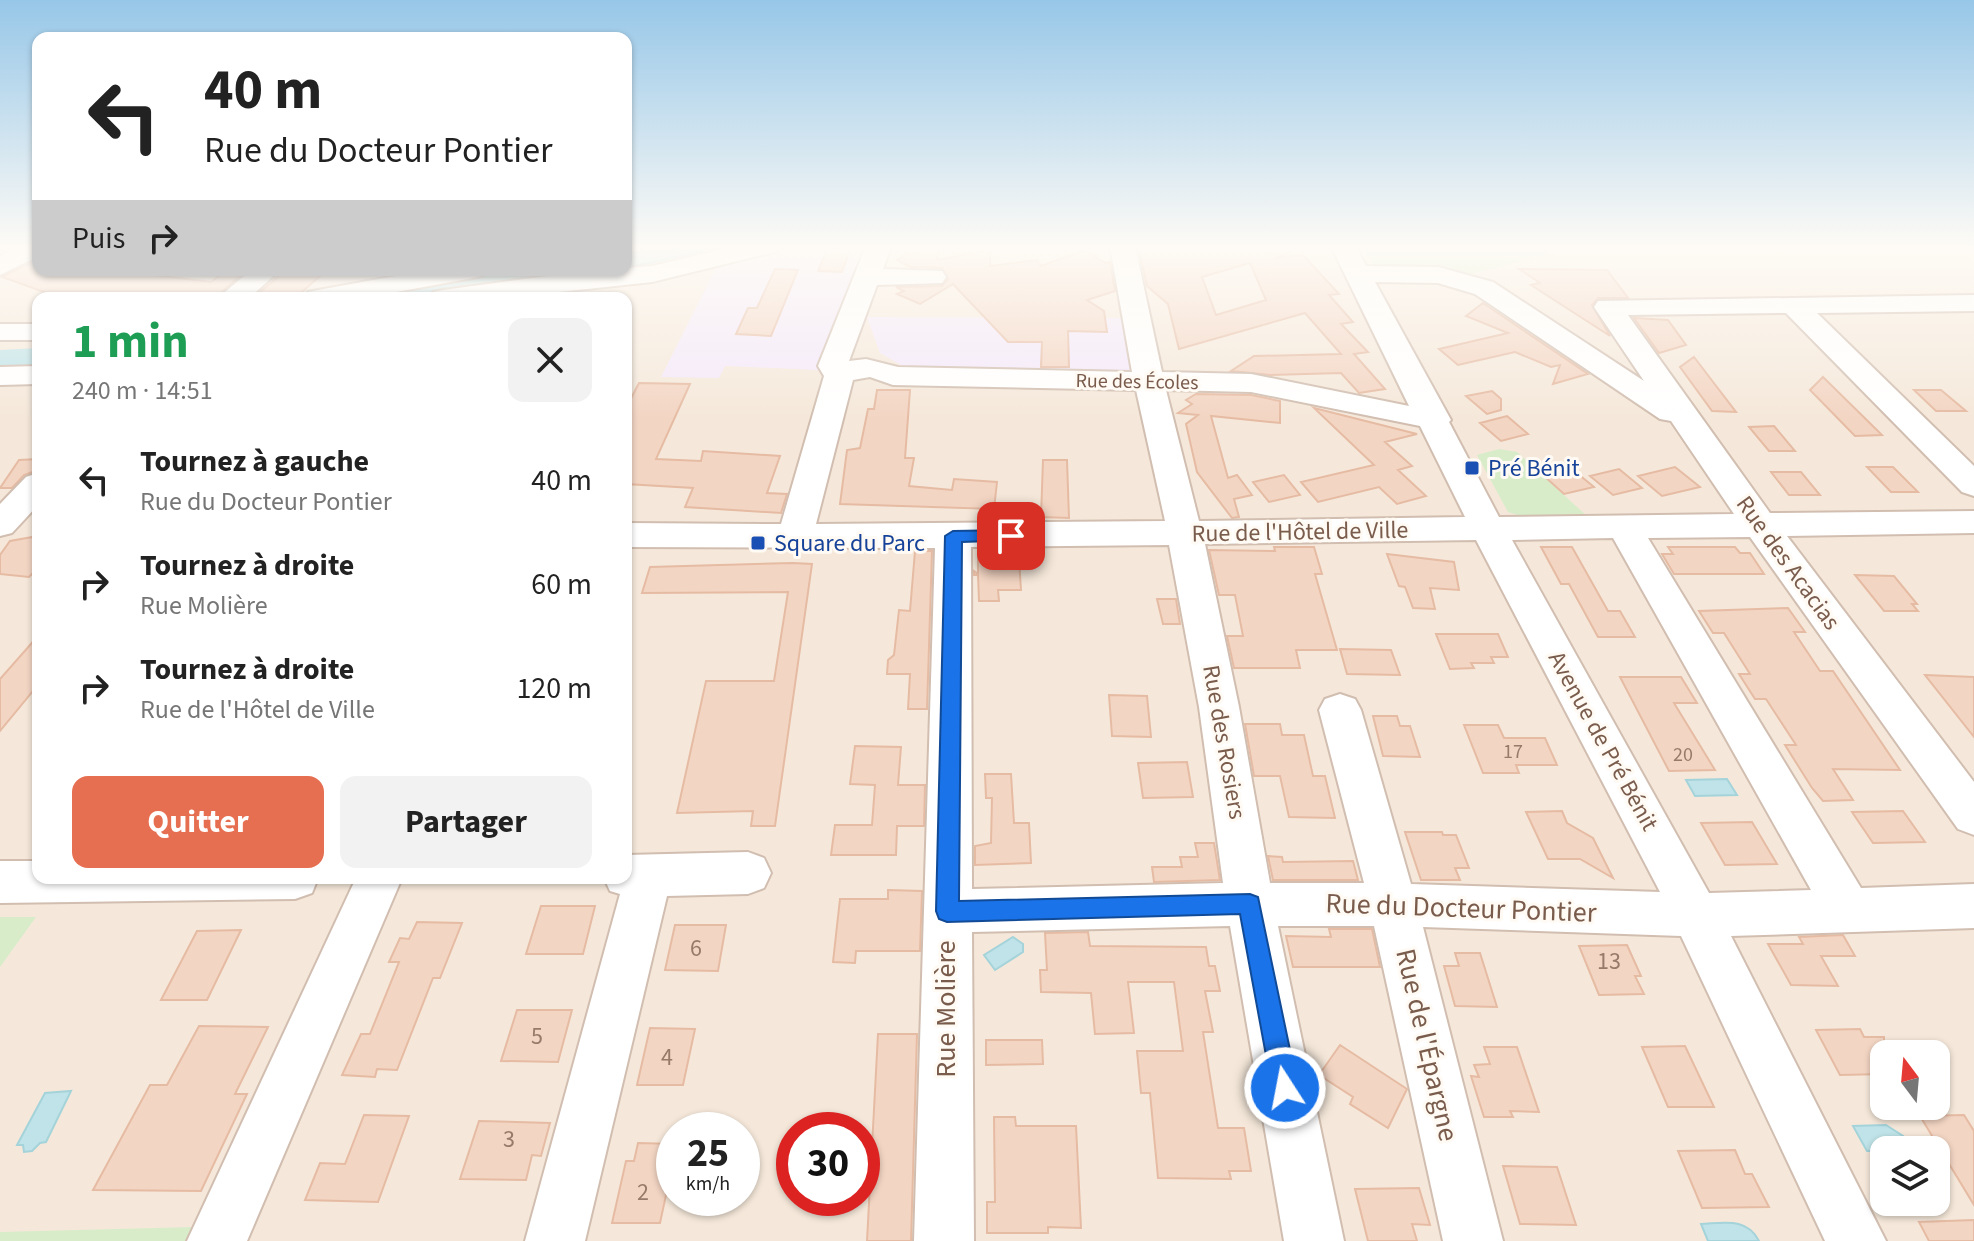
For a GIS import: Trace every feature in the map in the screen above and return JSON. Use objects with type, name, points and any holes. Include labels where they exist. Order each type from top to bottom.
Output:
[{"type":"street","points":[[795,536],[839,376],[833,366],[858,304]]},
{"type":"street","name":"Rue des Rosiers","points":[[1134,304],[1149,383],[1185,534],[1231,771],[1250,904],[1314,1241]]},
{"type":"street","name":"Avenue de Pré Bénit","points":[[1373,304],[1435,420],[1488,529],[1672,868],[1856,1241]]},
{"type":"street","points":[[1508,304],[1687,423]]},
{"type":"street","points":[[1794,306],[1969,308]]},
{"type":"street","points":[[1794,306],[1974,485]]},
{"type":"street","name":"Rue des Acacias","points":[[1794,306],[1608,307],[1761,526],[1974,816]]},
{"type":"street","points":[[0,332],[32,332]]},
{"type":"street","name":"Rue des Écoles","points":[[839,376],[850,368],[872,367],[893,376],[1251,383],[1435,420]]},
{"type":"street","points":[[0,376],[32,375]]},
{"type":"street","points":[[12,515],[32,491]]},
{"type":"street","name":"Rue de l'Hôtel de Ville","points":[[632,535],[1185,534],[1974,522]]},
{"type":"street","points":[[1625,528],[1849,912]]},
{"type":"street","name":"Rue Molière","points":[[944,1241],[953,536]]},
{"type":"street","name":"Rue de l'Épargne","points":[[1340,710],[1393,905],[1473,1241]]},
{"type":"street","points":[[555,1241],[637,876],[748,873]]},
{"type":"street","points":[[0,882],[32,882]]},
{"type":"street","points":[[217,1241],[376,884]]},
{"type":"street","name":"Rue du Docteur Pontier","points":[[947,911],[1250,904],[1393,905],[1693,915],[1974,906]]},
{"type":"shaded area","points":[[0,304],[32,304],[32,884],[632,884],[632,304],[1974,304],[1974,1241],[0,1241]]},
{"type":"shaded area","points":[[698,304],[849,304],[828,366],[817,370],[725,366],[719,378],[661,377]]},
{"type":"shaded area","points":[[867,317],[1124,318],[1134,371],[1121,375],[908,369],[880,353]]},
{"type":"green space","points":[[1499,449],[1517,452],[1588,517],[1524,517],[1508,512],[1477,455]]},
{"type":"green space","points":[[0,917],[36,917],[0,967]]},
{"type":"green space","points":[[194,1227],[188,1241],[0,1241],[0,1232]]},
{"type":"water","points":[[1727,779],[1737,795],[1695,796],[1686,780]]},
{"type":"water","points":[[1013,937],[1023,944],[1023,952],[995,970],[984,955]]},
{"type":"water","points":[[71,1091],[46,1142],[40,1143],[32,1151],[24,1152],[23,1145],[17,1145],[45,1093]]},
{"type":"water","points":[[1886,1125],[1903,1136],[1870,1136],[1870,1151],[1867,1151],[1853,1126]]},
{"type":"water","points":[[1701,1224],[1741,1225],[1754,1233],[1759,1241],[1708,1241]]},
{"type":"building","points":[[759,304],[784,304],[771,336],[736,334],[748,308],[757,308]]},
{"type":"building","points":[[972,304],[1093,304],[1104,311],[1107,332],[1068,331],[1069,367],[1041,367],[1042,342],[1008,342]]},
{"type":"building","points":[[1168,304],[1212,304],[1216,315],[1253,304],[1337,304],[1353,322],[1341,324],[1368,352],[1354,354],[1385,389],[1359,393],[1341,373],[1270,375],[1231,371],[1254,356],[1341,354],[1305,313],[1179,349]]},
{"type":"building","points":[[1484,304],[1588,374],[1553,384],[1560,365],[1551,367],[1515,352],[1458,365],[1439,349],[1508,333],[1466,316]]},
{"type":"building","points":[[1560,304],[1593,304],[1610,336]]},
{"type":"building","points":[[1634,318],[1668,320],[1686,345],[1659,353]]},
{"type":"building","points":[[1694,357],[1736,412],[1712,411],[1680,367]]},
{"type":"building","points":[[1823,377],[1882,435],[1855,436],[1810,390]]},
{"type":"building","points":[[639,383],[690,384],[656,459],[701,461],[703,451],[780,456],[767,493],[787,494],[781,513],[685,507],[693,488],[632,484],[632,396]]},
{"type":"building","points":[[877,390],[910,390],[905,458],[914,458],[909,486],[952,490],[954,479],[997,482],[994,509],[840,504],[847,450],[860,448],[868,409],[874,409]]},
{"type":"building","points":[[1914,390],[1941,390],[1966,411],[1936,411]]},
{"type":"building","points":[[1492,391],[1501,399],[1501,410],[1487,414],[1466,396]]},
{"type":"building","points":[[1196,394],[1251,395],[1280,401],[1280,423],[1211,416],[1228,478],[1237,475],[1252,495],[1234,499],[1239,517],[1232,518],[1197,472],[1186,424],[1198,415],[1178,413],[1192,404],[1186,400]]},
{"type":"building","points":[[1314,408],[1417,434],[1385,442],[1412,466],[1398,470],[1426,496],[1397,504],[1379,487],[1318,502],[1301,482],[1374,465]]},
{"type":"building","points":[[1507,416],[1528,434],[1501,441],[1480,423]]},
{"type":"building","points":[[1774,426],[1795,451],[1769,451],[1749,427]]},
{"type":"building","points":[[32,459],[32,472],[24,475],[12,488],[0,488],[19,460]]},
{"type":"building","points":[[1043,460],[1067,460],[1069,518],[1041,517]]},
{"type":"building","points":[[1675,467],[1700,487],[1662,496],[1638,476]]},
{"type":"building","points":[[1867,467],[1893,467],[1918,492],[1891,492]]},
{"type":"building","points":[[1572,469],[1594,487],[1564,494],[1543,475]]},
{"type":"building","points":[[1619,469],[1642,488],[1613,495],[1590,476]]},
{"type":"building","points":[[1771,472],[1801,472],[1820,495],[1789,495]]},
{"type":"building","points":[[1284,475],[1300,495],[1269,502],[1253,482]]},
{"type":"building","points":[[32,537],[32,574],[29,577],[0,574],[0,555],[10,541]]},
{"type":"building","points":[[1274,547],[1314,547],[1322,574],[1315,574],[1337,650],[1296,650],[1300,668],[1234,668],[1227,636],[1243,636],[1235,595],[1219,595],[1209,550],[1275,551]]},
{"type":"building","points":[[1541,547],[1572,547],[1608,611],[1620,611],[1635,637],[1598,637],[1569,584],[1561,584]]},
{"type":"building","points":[[1668,547],[1735,547],[1740,553],[1750,553],[1764,574],[1674,574],[1662,554],[1673,554]]},
{"type":"building","points":[[978,550],[994,550],[995,559],[1019,559],[1021,590],[998,590],[999,601],[979,601],[978,575],[974,575],[974,571],[978,574]]},
{"type":"building","points":[[915,551],[932,551],[927,709],[908,709],[910,674],[887,674],[888,660],[894,655],[899,610],[910,611]]},
{"type":"building","points":[[1387,554],[1454,562],[1459,590],[1430,588],[1435,609],[1413,608],[1405,587],[1399,586]]},
{"type":"building","points":[[812,564],[775,826],[751,826],[753,811],[677,813],[706,681],[774,681],[788,592],[642,593],[650,567]]},
{"type":"building","points":[[1855,575],[1894,576],[1917,604],[1912,604],[1918,611],[1884,611]]},
{"type":"building","points":[[1157,599],[1176,599],[1180,624],[1163,624]]},
{"type":"building","points":[[1788,608],[1805,632],[1794,632],[1820,671],[1833,671],[1900,770],[1833,769],[1853,800],[1823,801],[1812,788],[1785,745],[1796,745],[1766,699],[1755,699],[1739,674],[1750,674],[1724,633],[1713,633],[1699,611]]},
{"type":"building","points":[[1436,634],[1498,634],[1508,657],[1491,657],[1494,663],[1471,663],[1474,668],[1450,669]]},
{"type":"building","points":[[32,643],[32,692],[0,731],[0,679]]},
{"type":"building","points":[[1340,649],[1391,650],[1400,675],[1347,674]]},
{"type":"building","points":[[1925,675],[1974,677],[1974,737]]},
{"type":"building","points":[[1620,677],[1681,677],[1697,703],[1674,703],[1715,770],[1669,771]]},
{"type":"building","points":[[1109,695],[1147,696],[1151,737],[1112,736]]},
{"type":"building","points":[[1373,716],[1397,716],[1400,726],[1410,726],[1420,757],[1383,756]]},
{"type":"building","points":[[1245,724],[1280,724],[1282,735],[1304,735],[1313,776],[1325,776],[1335,818],[1289,817],[1280,776],[1254,776]]},
{"type":"building","points":[[1464,725],[1498,725],[1504,738],[1545,738],[1557,765],[1516,765],[1519,773],[1483,773]]},
{"type":"building","points":[[855,746],[901,747],[898,785],[925,785],[924,826],[897,826],[896,855],[831,855],[835,825],[872,825],[875,785],[850,784]]},
{"type":"building","points":[[1187,762],[1193,797],[1143,798],[1138,763]]},
{"type":"building","points":[[985,774],[1011,774],[1014,823],[1029,823],[1031,863],[975,865],[975,846],[991,843],[992,798],[986,798]]},
{"type":"building","points":[[1562,811],[1567,823],[1593,838],[1613,878],[1580,859],[1548,859],[1526,812]]},
{"type":"building","points":[[1903,811],[1925,842],[1873,843],[1852,812]]},
{"type":"building","points":[[1752,822],[1777,864],[1725,865],[1701,823]]},
{"type":"building","points":[[1405,832],[1456,835],[1469,868],[1455,868],[1460,880],[1421,880]]},
{"type":"building","points":[[1195,843],[1214,843],[1220,880],[1154,882],[1152,867],[1182,867],[1180,857],[1198,857]]},
{"type":"building","points":[[1268,856],[1282,857],[1283,862],[1353,861],[1358,880],[1273,880]]},
{"type":"building","points":[[888,890],[922,891],[920,951],[856,951],[855,963],[833,962],[840,899],[888,899]]},
{"type":"building","points":[[541,906],[595,906],[583,954],[526,954]]},
{"type":"building","points":[[417,922],[462,923],[440,978],[433,978],[397,1070],[377,1069],[375,1077],[342,1075],[361,1034],[370,1034],[399,962],[389,962],[400,938],[409,939]]},
{"type":"building","points":[[675,925],[726,925],[718,971],[665,970]]},
{"type":"building","points":[[1329,929],[1372,929],[1380,967],[1293,967],[1286,936],[1331,937]]},
{"type":"building","points":[[241,930],[207,1000],[161,1000],[197,931]]},
{"type":"building","points":[[1088,932],[1090,946],[1206,947],[1209,966],[1215,966],[1220,991],[1205,991],[1213,1032],[1203,1032],[1218,1128],[1244,1128],[1251,1171],[1229,1171],[1231,1179],[1158,1178],[1150,1093],[1141,1093],[1137,1051],[1183,1051],[1174,982],[1128,982],[1134,1033],[1095,1034],[1091,993],[1041,992],[1040,970],[1047,970],[1045,933]]},
{"type":"building","points":[[1843,935],[1855,956],[1821,956],[1838,986],[1791,985],[1768,944],[1803,944],[1799,937]]},
{"type":"building","points":[[1627,945],[1641,976],[1635,976],[1644,994],[1599,995],[1579,946]]},
{"type":"building","points":[[1455,953],[1480,953],[1497,1007],[1455,1006],[1444,966],[1459,966]]},
{"type":"building","points":[[517,1010],[572,1010],[558,1062],[501,1061]]},
{"type":"building","points":[[199,1026],[268,1027],[235,1094],[247,1094],[201,1191],[93,1190],[150,1085],[167,1085]]},
{"type":"building","points":[[650,1028],[695,1029],[683,1085],[637,1085]]},
{"type":"building","points":[[1860,1029],[1864,1037],[1884,1037],[1884,1040],[1870,1040],[1870,1074],[1840,1075],[1816,1030]]},
{"type":"building","points":[[878,1034],[917,1034],[911,1241],[867,1241],[868,1216],[880,1216],[880,1112],[874,1112]]},
{"type":"building","points":[[986,1040],[1042,1040],[1043,1064],[986,1065]]},
{"type":"building","points":[[1340,1045],[1407,1089],[1388,1128],[1350,1104],[1353,1097],[1319,1075]]},
{"type":"building","points":[[1685,1046],[1714,1107],[1668,1107],[1642,1047]]},
{"type":"building","points":[[1484,1047],[1517,1047],[1539,1112],[1510,1111],[1513,1117],[1484,1117],[1471,1076],[1479,1077],[1474,1065],[1490,1064]]},
{"type":"building","points":[[364,1115],[409,1116],[378,1202],[305,1200],[320,1163],[345,1164]]},
{"type":"building","points":[[1950,1115],[1964,1115],[1974,1131],[1974,1205],[1950,1165],[1950,1136],[1932,1136],[1922,1120],[1950,1120]]},
{"type":"building","points":[[994,1117],[1015,1117],[1016,1126],[1076,1126],[1081,1228],[1048,1227],[1048,1233],[987,1233],[987,1202],[995,1202]]},
{"type":"building","points":[[479,1121],[550,1123],[541,1156],[532,1155],[526,1180],[460,1179]]},
{"type":"building","points":[[638,1143],[656,1144],[656,1216],[662,1216],[660,1223],[612,1223],[626,1161],[634,1161]]},
{"type":"building","points":[[1735,1150],[1745,1174],[1752,1174],[1769,1207],[1702,1208],[1678,1151]]},
{"type":"building","points":[[1503,1166],[1557,1167],[1576,1225],[1520,1224]]},
{"type":"building","points":[[1419,1188],[1430,1225],[1412,1224],[1417,1241],[1368,1241],[1355,1189]]},
{"type":"building","points":[[1974,1220],[1974,1241],[1929,1241],[1919,1222]]},
{"type":"waterway","points":[[0,360],[32,358]]},
{"type":"place","name":"Pré Bénit","points":[[1472,468]]},
{"type":"place","name":"Square du Parc","points":[[758,543]]},
{"type":"route","points":[[1011,536],[953,536],[947,911],[1250,904],[1285,1088]]}]
